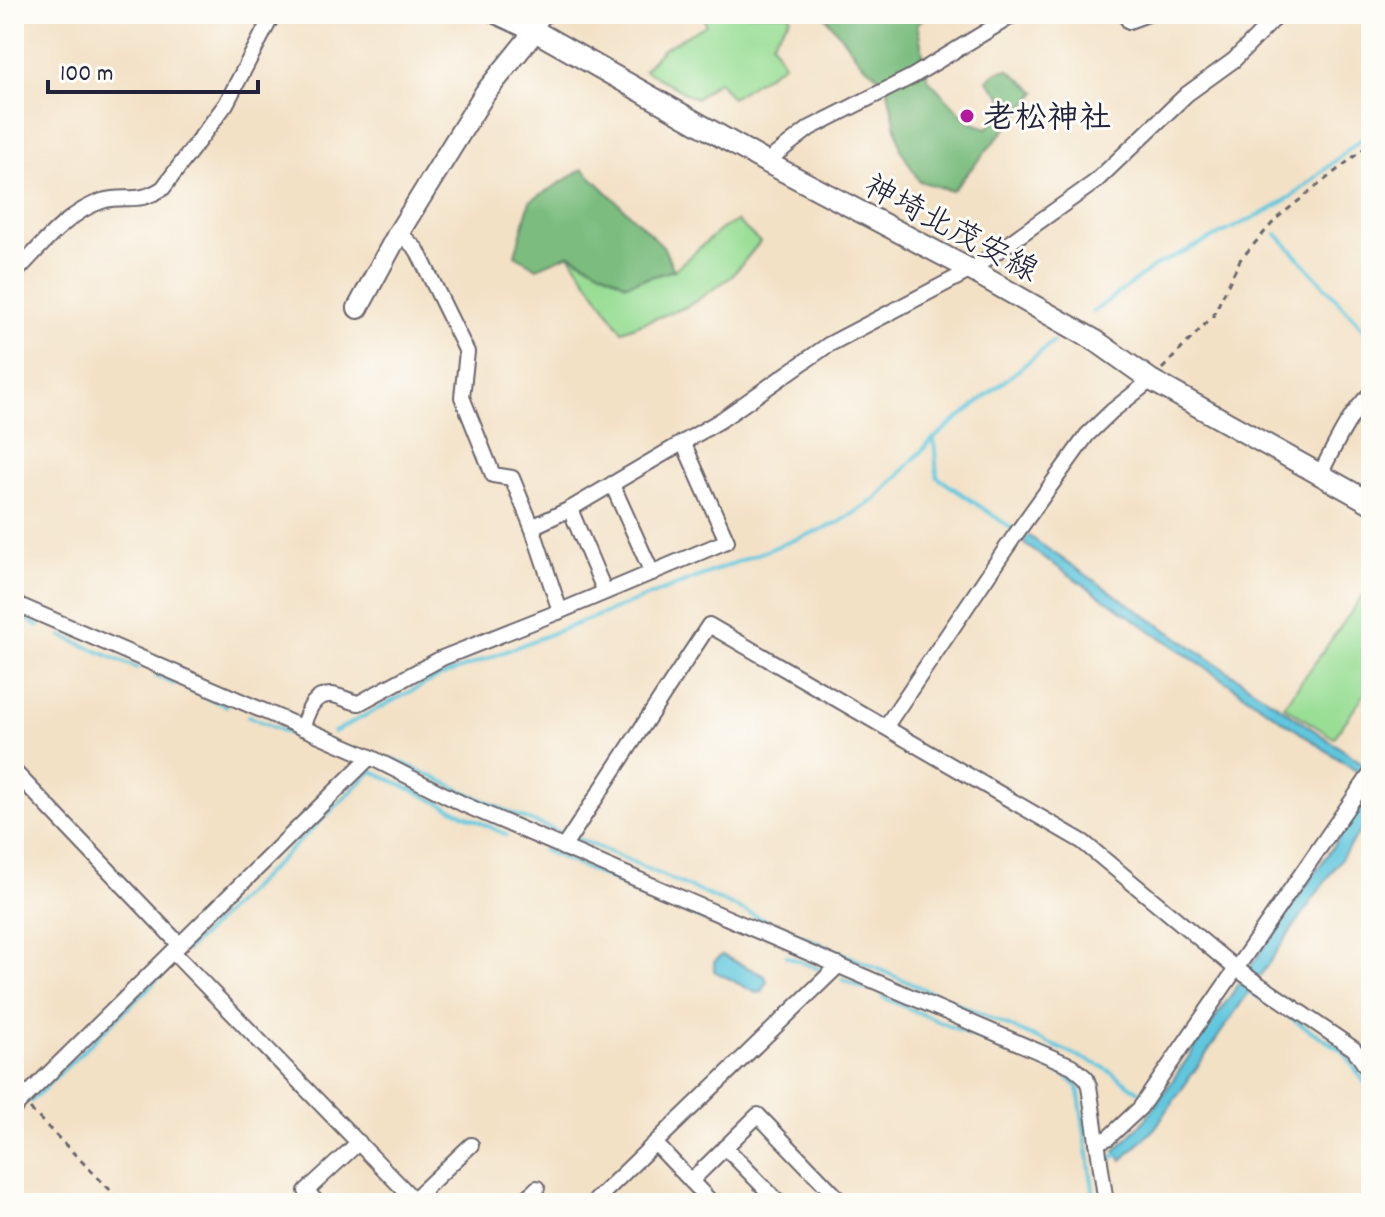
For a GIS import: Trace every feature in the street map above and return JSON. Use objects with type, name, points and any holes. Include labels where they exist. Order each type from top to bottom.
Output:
[{"type":"main road","name":"神埼北茂安線","points":[[498,14],[541,23],[766,162],[971,270],[1096,341],[1151,380],[1371,503]]},
{"type":"main road","points":[[358,308],[399,232],[485,93],[541,23]]},
{"type":"street","points":[[14,274],[85,208],[105,200],[149,197],[163,188],[226,104],[273,14]]},
{"type":"street","points":[[766,162],[810,128],[913,76],[1015,14]]},
{"type":"street","points":[[1124,14],[1129,21],[1148,14]]},
{"type":"street","points":[[532,527],[570,509],[721,420],[828,345],[971,270],[1095,182],[1187,94],[1234,60],[1279,14]]},
{"type":"street","points":[[399,232],[417,250],[467,352],[462,397],[493,475],[512,478],[532,527],[558,612]]},
{"type":"street","points":[[886,726],[1017,532],[1087,435],[1151,380]]},
{"type":"street","points":[[1320,474],[1347,423],[1371,393]]},
{"type":"street","points":[[302,728],[318,698],[333,695],[359,703],[442,658],[727,541],[683,442]]},
{"type":"street","points":[[612,484],[652,573]]},
{"type":"street","points":[[570,509],[605,592]]},
{"type":"street","points":[[14,603],[370,757],[465,805],[563,848],[1072,1066],[1086,1078],[1089,1086],[1106,1203]]},
{"type":"street","points":[[563,848],[709,625],[1083,842],[1239,971],[1354,1049],[1371,1074]]},
{"type":"street","points":[[14,1083],[21,1101],[370,757]]},
{"type":"street","points":[[14,771],[176,949],[415,1201],[471,1145]]},
{"type":"street","points":[[1097,1142],[1108,1138],[1140,1108],[1239,971],[1368,777]]},
{"type":"street","points":[[593,1203],[839,965]]},
{"type":"street","points":[[691,1181],[758,1115],[836,1196],[829,1203]]},
{"type":"street","points":[[318,1203],[306,1191],[359,1142]]},
{"type":"street","points":[[655,1143],[712,1203]]},
{"type":"street","points":[[725,1147],[779,1203]]},
{"type":"street","points":[[522,1203],[537,1188]]},
{"type":"path","points":[[1151,380],[1213,316],[1240,260],[1277,218],[1371,143]]},
{"type":"path","points":[[21,1101],[123,1203]]},
{"type":"green space","points":[[703,14],[789,14],[791,17],[772,42],[784,64],[732,98],[718,81],[696,99],[644,70],[663,49],[706,25]]},
{"type":"green space","points":[[823,14],[928,14],[917,24],[928,79],[969,122],[987,128],[1006,112],[1004,99],[987,80],[997,72],[1008,69],[1037,92],[952,191],[919,181],[901,150],[886,82],[862,63]]},
{"type":"green space","points":[[583,169],[663,246],[674,270],[626,284],[570,254],[537,268],[515,255],[530,201]]},
{"type":"green space","points":[[737,221],[760,242],[731,277],[688,306],[622,331],[569,254],[626,284],[674,270],[721,229]]},
{"type":"green space","points":[[1371,584],[1371,685],[1334,738],[1284,706]]},
{"type":"water","points":[[1029,536],[1371,769],[1371,781],[1024,544]]},
{"type":"water","points":[[1371,791],[1371,815],[1155,1128],[1122,1160],[1115,1151],[1146,1119]]},
{"type":"water","points":[[722,955],[765,976],[767,982],[762,992],[756,993],[714,971],[714,962]]},
{"type":"waterway","points":[[1093,312],[1155,266],[1294,195],[1371,131]]},
{"type":"waterway","points":[[1277,234],[1371,337]]},
{"type":"waterway","points":[[334,732],[434,679],[838,523],[876,499],[934,438],[1053,342]]},
{"type":"waterway","points":[[934,438],[937,477],[1029,540]]},
{"type":"waterway","points":[[28,621],[39,626]]},
{"type":"waterway","points":[[62,636],[137,668]]},
{"type":"waterway","points":[[156,676],[174,684]]},
{"type":"waterway","points":[[191,691],[226,706]]},
{"type":"waterway","points":[[248,716],[353,761]]},
{"type":"waterway","points":[[394,759],[513,814],[558,831]]},
{"type":"waterway","points":[[187,950],[372,771],[507,835]]},
{"type":"waterway","points":[[579,839],[1103,1067],[1140,1092]]},
{"type":"waterway","points":[[543,850],[737,934]]},
{"type":"waterway","points":[[786,956],[819,969]]},
{"type":"waterway","points":[[31,1101],[170,967]]},
{"type":"waterway","points":[[842,979],[867,990]]},
{"type":"waterway","points":[[1249,991],[1344,1052],[1371,1092]]},
{"type":"waterway","points":[[882,997],[1066,1076],[1078,1087],[1095,1203]]},
{"type":"waterway","points":[[1104,1162],[1120,1153]]},
{"type":"place","name":"老松神社","points":[[967,116]]}]
